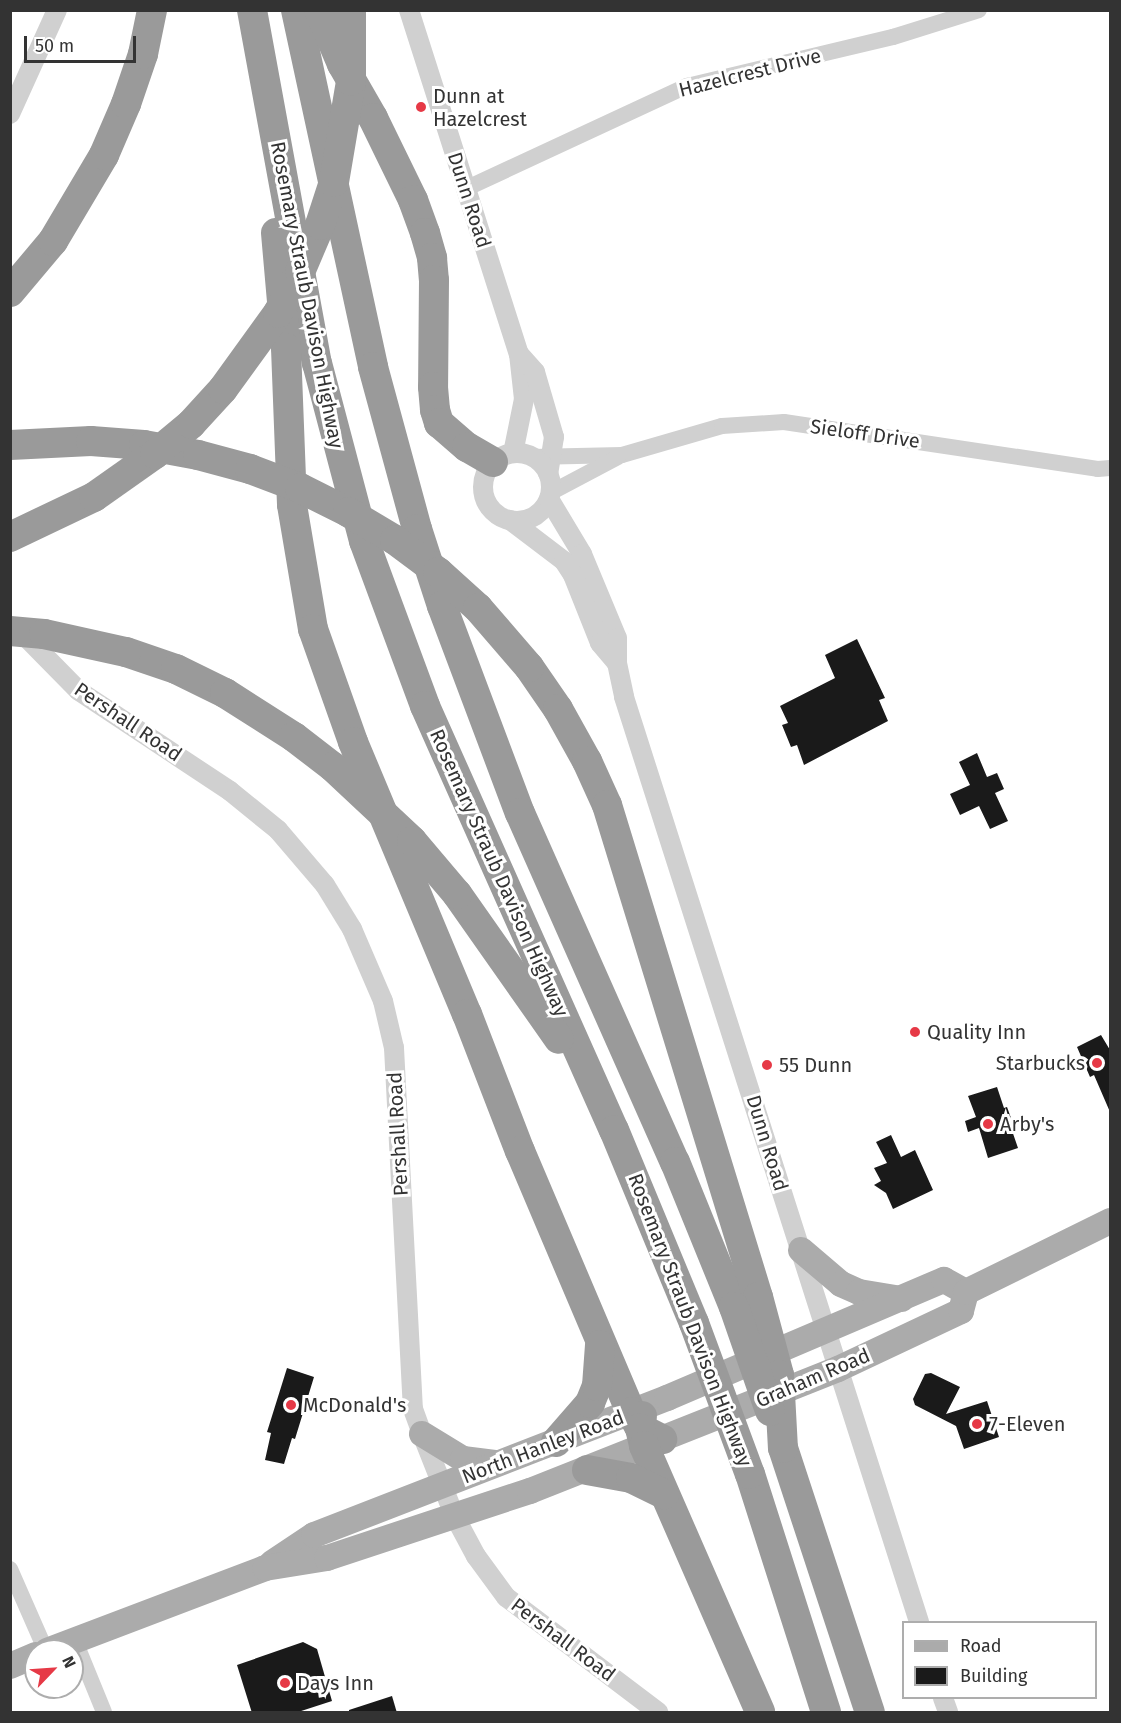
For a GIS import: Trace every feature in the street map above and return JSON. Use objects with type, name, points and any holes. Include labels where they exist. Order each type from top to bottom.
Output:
[{"type":"highway","points":[[10,292],[53,241],[104,155],[126,104],[143,54],[152,10]]},
{"type":"highway","name":"Rosemary Straub Davison Highway","points":[[252,10],[306,308],[329,415],[378,582],[436,734],[594,1088],[694,1323],[750,1474],[826,1713]]},
{"type":"highway","points":[[296,10],[373,367],[411,507],[442,606],[511,792],[675,1162],[746,1302]]},
{"type":"highway","points":[[320,10],[342,64],[373,118],[413,200],[430,250],[434,280],[433,372],[437,416],[440,423],[458,440],[534,471]]},
{"type":"highway","points":[[10,537],[94,497],[156,454],[191,424],[223,389],[278,313],[300,272],[320,225],[334,182],[351,81],[351,10]]},
{"type":"highway","points":[[282,174],[275,242],[286,348],[292,505],[313,629],[353,742],[467,1014],[520,1151],[600,1339],[644,1427],[664,1494],[760,1713]]},
{"type":"highway","points":[[10,445],[91,441],[144,445],[198,455],[250,469],[300,488],[367,523],[438,572],[478,608],[529,667],[558,709],[587,761],[607,805],[746,1302]]},
{"type":"highway","points":[[10,631],[44,634],[126,652],[176,669],[225,693],[287,732],[333,768],[412,841],[457,894],[594,1088]]},
{"type":"highway","name":"Rosemary Straub Davison Highway","points":[[746,1302],[779,1375],[783,1448],[870,1713]]},
{"type":"highway","points":[[556,1442],[581,1415],[597,1386],[600,1339]]},
{"type":"highway","points":[[587,1470],[631,1478],[664,1494]]},
{"type":"main road","points":[[966,1292],[1110,1221]]},
{"type":"main road","points":[[801,1250],[841,1284],[859,1292],[901,1299]]},
{"type":"main road","name":"Graham Road","points":[[644,1427],[838,1369],[961,1311],[966,1292],[944,1280],[826,1332]]},
{"type":"main road","name":"North Hanley Road","points":[[80,1639],[265,1568],[327,1558],[587,1470],[644,1427],[826,1332]]},
{"type":"main road","name":"North Hanley Road","points":[[265,1568],[314,1535],[556,1442],[644,1427]]},
{"type":"main road","points":[[422,1434],[463,1459],[501,1464]]},
{"type":"main road","points":[[10,1666],[24,1660]]},
{"type":"street","points":[[10,114],[57,10]]},
{"type":"street","name":"Dunn Road","points":[[409,10],[519,354],[534,471],[587,565],[617,638],[616,663],[624,697],[918,1621]]},
{"type":"street","name":"Hazelcrest Drive","points":[[465,189],[687,86],[893,38],[979,10]]},
{"type":"street","name":"Dunn Road","points":[[519,354],[535,372],[554,437],[534,471],[484,481],[486,501],[501,516],[510,520],[564,561],[573,575],[600,643],[616,663]]},
{"type":"street","name":"Sieloff Drive","points":[[534,471],[622,455],[722,426],[784,422],[1087,467],[1110,468]]},
{"type":"street","name":"Sieloff Drive","points":[[534,471],[622,455]]},
{"type":"street","points":[[510,520],[531,518],[539,513],[534,471]]},
{"type":"street","name":"Pershall Road","points":[[10,620],[36,650],[80,691],[230,792],[278,830],[325,885],[352,929],[383,1001],[394,1048],[413,1409],[442,1486],[454,1515],[476,1556],[506,1597],[658,1713]]},
{"type":"street","points":[[10,1569],[41,1639]]},
{"type":"street","points":[[84,1663],[104,1713]]},
{"type":"building","points":[[857,639],[885,698],[879,700],[888,721],[804,765],[797,745],[791,747],[782,725],[788,723],[780,706],[835,678],[825,655]]},
{"type":"building","points":[[977,753],[987,777],[997,773],[1004,789],[995,793],[1008,821],[990,829],[979,806],[960,815],[950,794],[970,785],[959,762]]},
{"type":"building","name":"Starbucks","points":[[1101,1035],[1110,1050],[1110,1112],[1094,1075],[1090,1077],[1077,1047]]},
{"type":"building","name":"Arby's","points":[[997,1087],[1004,1108],[1007,1107],[1011,1118],[1008,1119],[1018,1148],[988,1158],[979,1128],[968,1132],[965,1121],[976,1117],[968,1096]]},
{"type":"building","points":[[891,1135],[901,1157],[915,1150],[933,1190],[893,1209],[886,1193],[874,1185],[881,1181],[874,1168],[887,1163],[876,1142]]},
{"type":"building","name":"McDonald's","points":[[287,1368],[314,1377],[295,1439],[292,1438],[284,1464],[265,1460],[271,1433],[267,1432]]},
{"type":"building","points":[[931,1373],[960,1387],[946,1414],[987,1401],[999,1437],[964,1449],[956,1426],[915,1405],[913,1399],[925,1374]]},
{"type":"building","name":"Days Inn","points":[[303,1642],[317,1649],[332,1701],[295,1713],[252,1713],[237,1665]]},
{"type":"building","name":"Days Inn","points":[[392,1696],[397,1713],[349,1713],[349,1710]]},
{"type":"place","name":"Dunn at Hazelcrest","points":[[421,107]]},
{"type":"place","name":"Quality Inn","points":[[915,1032]]},
{"type":"place","name":"Starbucks","points":[[1097,1063]]},
{"type":"place","name":"55 Dunn","points":[[767,1065]]},
{"type":"place","name":"Arby's","points":[[988,1124]]},
{"type":"place","name":"McDonald's","points":[[291,1405]]},
{"type":"place","name":"7-Eleven","points":[[977,1424]]},
{"type":"place","name":"Days Inn","points":[[285,1683]]}]
